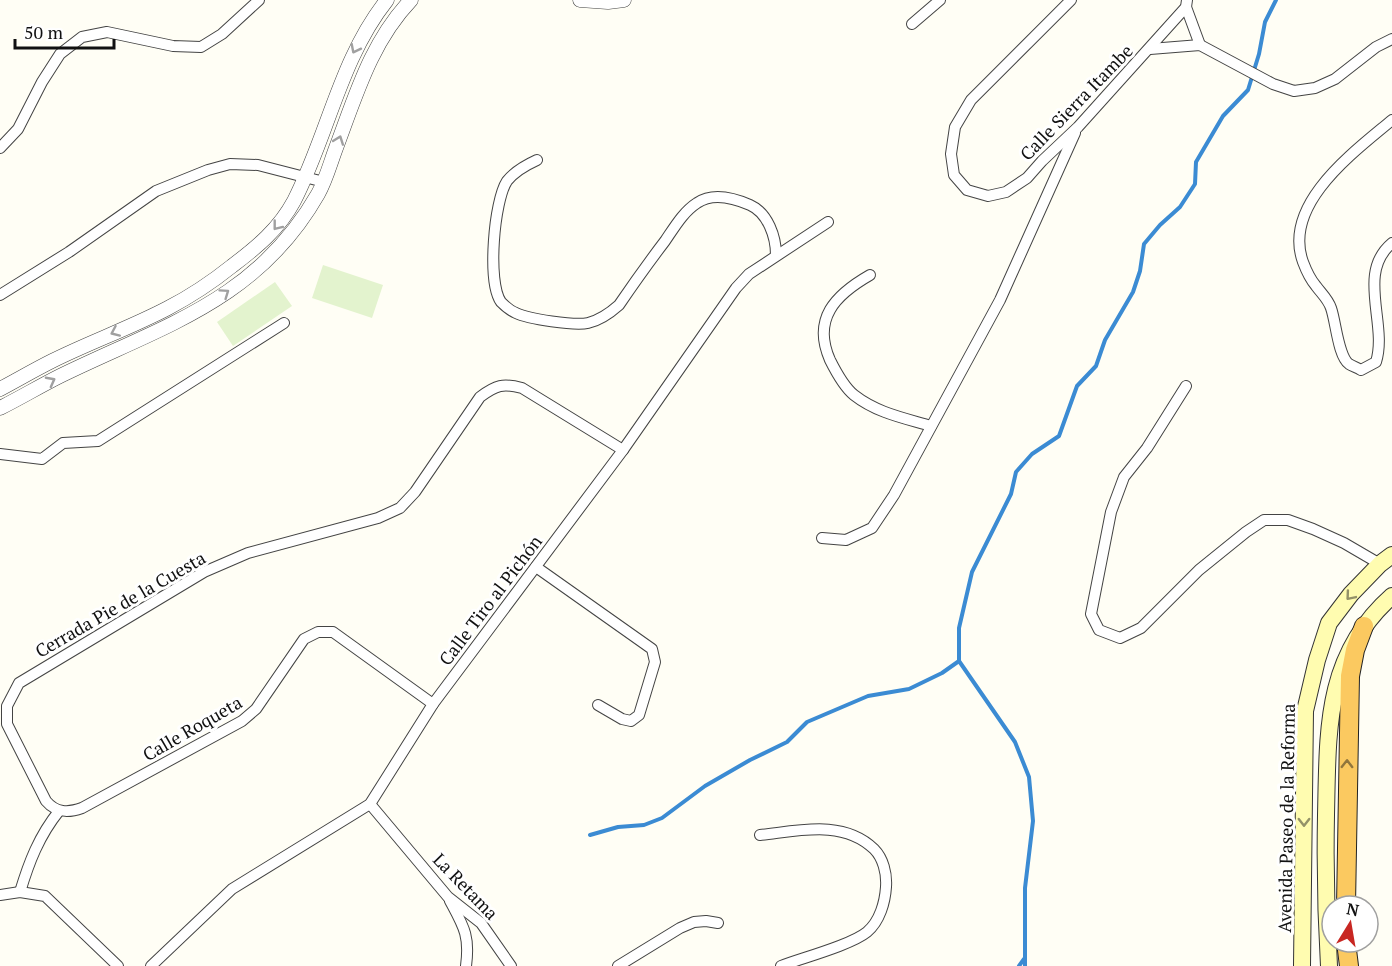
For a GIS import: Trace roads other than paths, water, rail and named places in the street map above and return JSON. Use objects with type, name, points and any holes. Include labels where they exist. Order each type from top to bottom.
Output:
[{"type":"highway","points":[[1346,894],[1350,676],[1355,650],[1364,626]]},
{"type":"main road","name":"Avenida Paseo de la Reforma","points":[[1302,966],[1305,711],[1317,660],[1329,623],[1351,594],[1386,559]]},
{"type":"main road","points":[[1329,966],[1326,852],[1327,744],[1330,711],[1344,661],[1364,626],[1392,596]]},
{"type":"street","points":[[0,148],[18,129],[42,82],[60,54],[82,38],[107,32],[173,46],[201,47],[222,34],[259,0]]},
{"type":"street","points":[[0,389],[51,361],[167,309],[217,278],[269,236],[286,214],[305,178],[350,59],[368,26],[387,0]]},
{"type":"street","points":[[0,408],[59,376],[175,324],[227,292],[262,266],[281,247],[316,197],[324,182],[366,66],[388,28],[411,0]]},
{"type":"street","points":[[580,0],[596,2],[624,0]]},
{"type":"street","points":[[912,24],[940,0]]},
{"type":"street","name":"Calle Sierra Itambe","points":[[1071,0],[971,100],[955,127],[951,154],[954,175],[967,190],[988,196],[1006,192],[1027,178],[1042,160],[1078,128],[1150,49],[1187,4]]},
{"type":"street","points":[[1187,4],[1200,45],[1268,81],[1294,91],[1315,88],[1335,79],[1376,47],[1392,39]]},
{"type":"street","name":"Calle Sierra Itambe","points":[[1150,49],[1200,45]]},
{"type":"street","points":[[1392,120],[1331,174],[1308,204],[1299,233],[1302,260],[1314,284],[1329,302],[1336,321],[1341,350],[1347,363],[1361,370],[1376,362],[1380,350],[1374,279],[1377,263],[1384,249],[1392,243]]},
{"type":"street","points":[[822,538],[846,540],[872,528],[894,495],[1005,291],[1078,128]]},
{"type":"street","points":[[537,160],[522,167],[508,180],[500,196],[497,216],[494,288],[502,303],[516,314],[569,324],[587,324],[605,316],[619,304],[683,216],[698,202],[716,197],[734,199],[753,207],[768,223],[776,240],[776,255]]},
{"type":"street","points":[[0,295],[69,252],[156,191],[208,170],[230,164],[258,165],[324,182]]},
{"type":"street","name":"Calle Tiro al Pichón","points":[[151,966],[232,889],[370,804],[433,704],[623,450],[736,288],[749,274],[828,222]]},
{"type":"street","points":[[870,275],[848,287],[831,305],[823,328],[824,345],[835,371],[852,394],[885,413],[931,426]]},
{"type":"street","points":[[0,454],[42,459],[63,443],[98,441],[284,323]]},
{"type":"street","name":"Cerrada Pie de la Cuesta","points":[[59,811],[46,801],[8,724],[7,706],[18,683],[204,572],[248,553],[378,518],[400,508],[415,492],[480,397],[492,388],[507,384],[522,388],[623,450]]},
{"type":"street","points":[[1186,386],[1147,448],[1124,477],[1111,512],[1091,614],[1099,630],[1120,638],[1141,628],[1199,570],[1264,520],[1288,520],[1386,559]]},
{"type":"street","points":[[536,567],[652,649],[656,662],[639,715],[631,721],[622,719],[598,705]]},
{"type":"street","name":"Calle Roqueta","points":[[59,811],[72,812],[82,808],[242,721],[256,709],[304,639],[318,632],[333,632],[433,704]]},
{"type":"street","name":"La Retama","points":[[370,804],[448,897],[482,922],[511,966]]},
{"type":"street","points":[[20,892],[37,844],[47,825],[59,811]]},
{"type":"street","points":[[760,835],[824,829],[847,832],[865,840],[879,854],[887,876],[886,899],[878,919],[868,931],[856,939],[781,966]]},
{"type":"street","points":[[0,895],[20,892],[45,896],[118,966]]},
{"type":"street","points":[[448,897],[466,931],[468,949],[466,966]]},
{"type":"street","points":[[618,966],[680,928],[694,922],[718,923]]},
{"type":"waterway","points":[[1025,966],[1025,888],[1033,821],[1029,777],[1015,742],[959,661],[959,628],[972,572],[1011,494],[1016,472],[1032,454],[1059,436],[1077,386],[1096,366],[1105,340],[1133,292],[1140,271],[1144,244],[1180,207],[1195,184],[1196,162],[1223,116],[1248,90],[1259,54],[1265,22],[1276,0]]},
{"type":"waterway","points":[[590,835],[618,827],[644,825],[662,818],[705,786],[787,742],[807,722],[868,696],[909,689],[942,673],[959,661]]},
{"type":"waterway","points":[[1019,966],[1024,959]]}]
